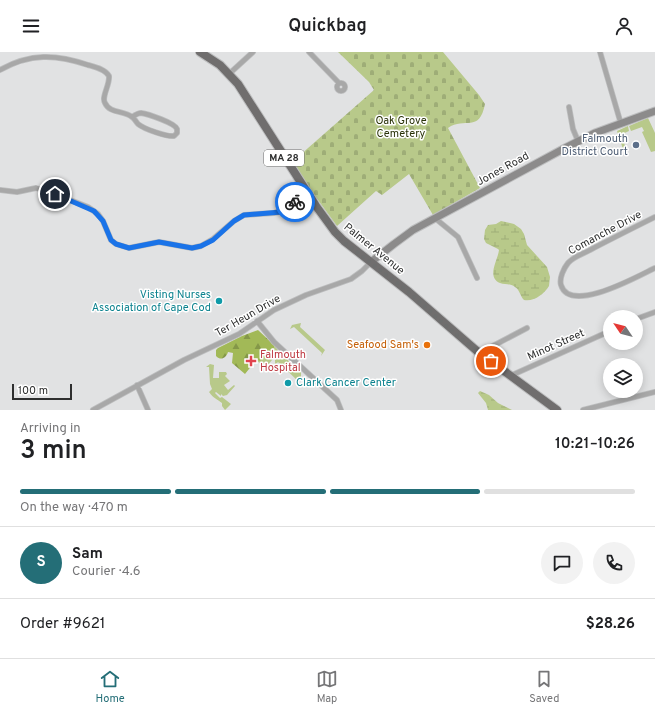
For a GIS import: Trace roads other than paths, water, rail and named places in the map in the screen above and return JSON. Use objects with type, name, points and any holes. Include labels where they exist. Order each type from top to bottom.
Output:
[{"type":"highway","name":"Palmer Avenue","points":[[200,52],[213,60],[229,74],[245,94],[307,193],[335,232],[408,292],[459,337],[557,410]]},
{"type":"main road","name":"Jones Road","points":[[371,262],[405,235],[523,170],[578,141],[655,111]]},
{"type":"street","points":[[229,74],[253,52]]},
{"type":"street","points":[[309,52],[338,83]]},
{"type":"street","points":[[600,52],[621,124]]},
{"type":"street","points":[[0,70],[16,62],[37,57],[61,57],[93,66],[104,71],[110,76],[109,86],[104,95],[105,104],[113,110],[132,117],[141,126],[171,136],[177,132],[174,125],[144,114],[138,113],[132,117]]},
{"type":"street","points":[[569,107],[573,129],[578,141]]},
{"type":"street","points":[[0,190],[17,192],[36,188],[88,207],[98,214],[103,221],[111,240],[116,244],[129,248],[159,242],[192,248],[201,246],[213,240],[234,221],[244,215],[283,211],[307,193]]},
{"type":"street","name":"Comanche Drive","points":[[655,217],[570,261],[564,270],[561,277],[561,282],[563,290],[571,295],[592,296],[655,268]]},
{"type":"street","points":[[436,219],[458,237],[471,262],[477,278]]},
{"type":"street","name":"Ter Heun Drive","points":[[93,410],[190,357],[239,334],[274,310],[296,299],[351,279],[362,272],[371,262]]},
{"type":"street","points":[[643,316],[655,312]]},
{"type":"street","points":[[257,321],[274,342],[339,402],[342,410]]},
{"type":"street","points":[[483,356],[489,348],[527,328]]},
{"type":"street","name":"Minot Street","points":[[510,376],[603,334]]},
{"type":"street","points":[[137,385],[148,410]]},
{"type":"street","points":[[583,410],[655,392]]},
{"type":"place","name":"Falmouth District Court","points":[[636,145]]},
{"type":"place","name":"Visting Nurses Association of Cape Cod","points":[[219,301]]},
{"type":"place","name":"Seafood Sam's","points":[[427,345]]},
{"type":"place","name":"Falmouth Hospital","points":[[251,361]]},
{"type":"place","name":"Clark Cancer Center","points":[[288,383]]},
{"type":"park label","name":"Oak Grove Cemetery","points":[[401,127]]}]
